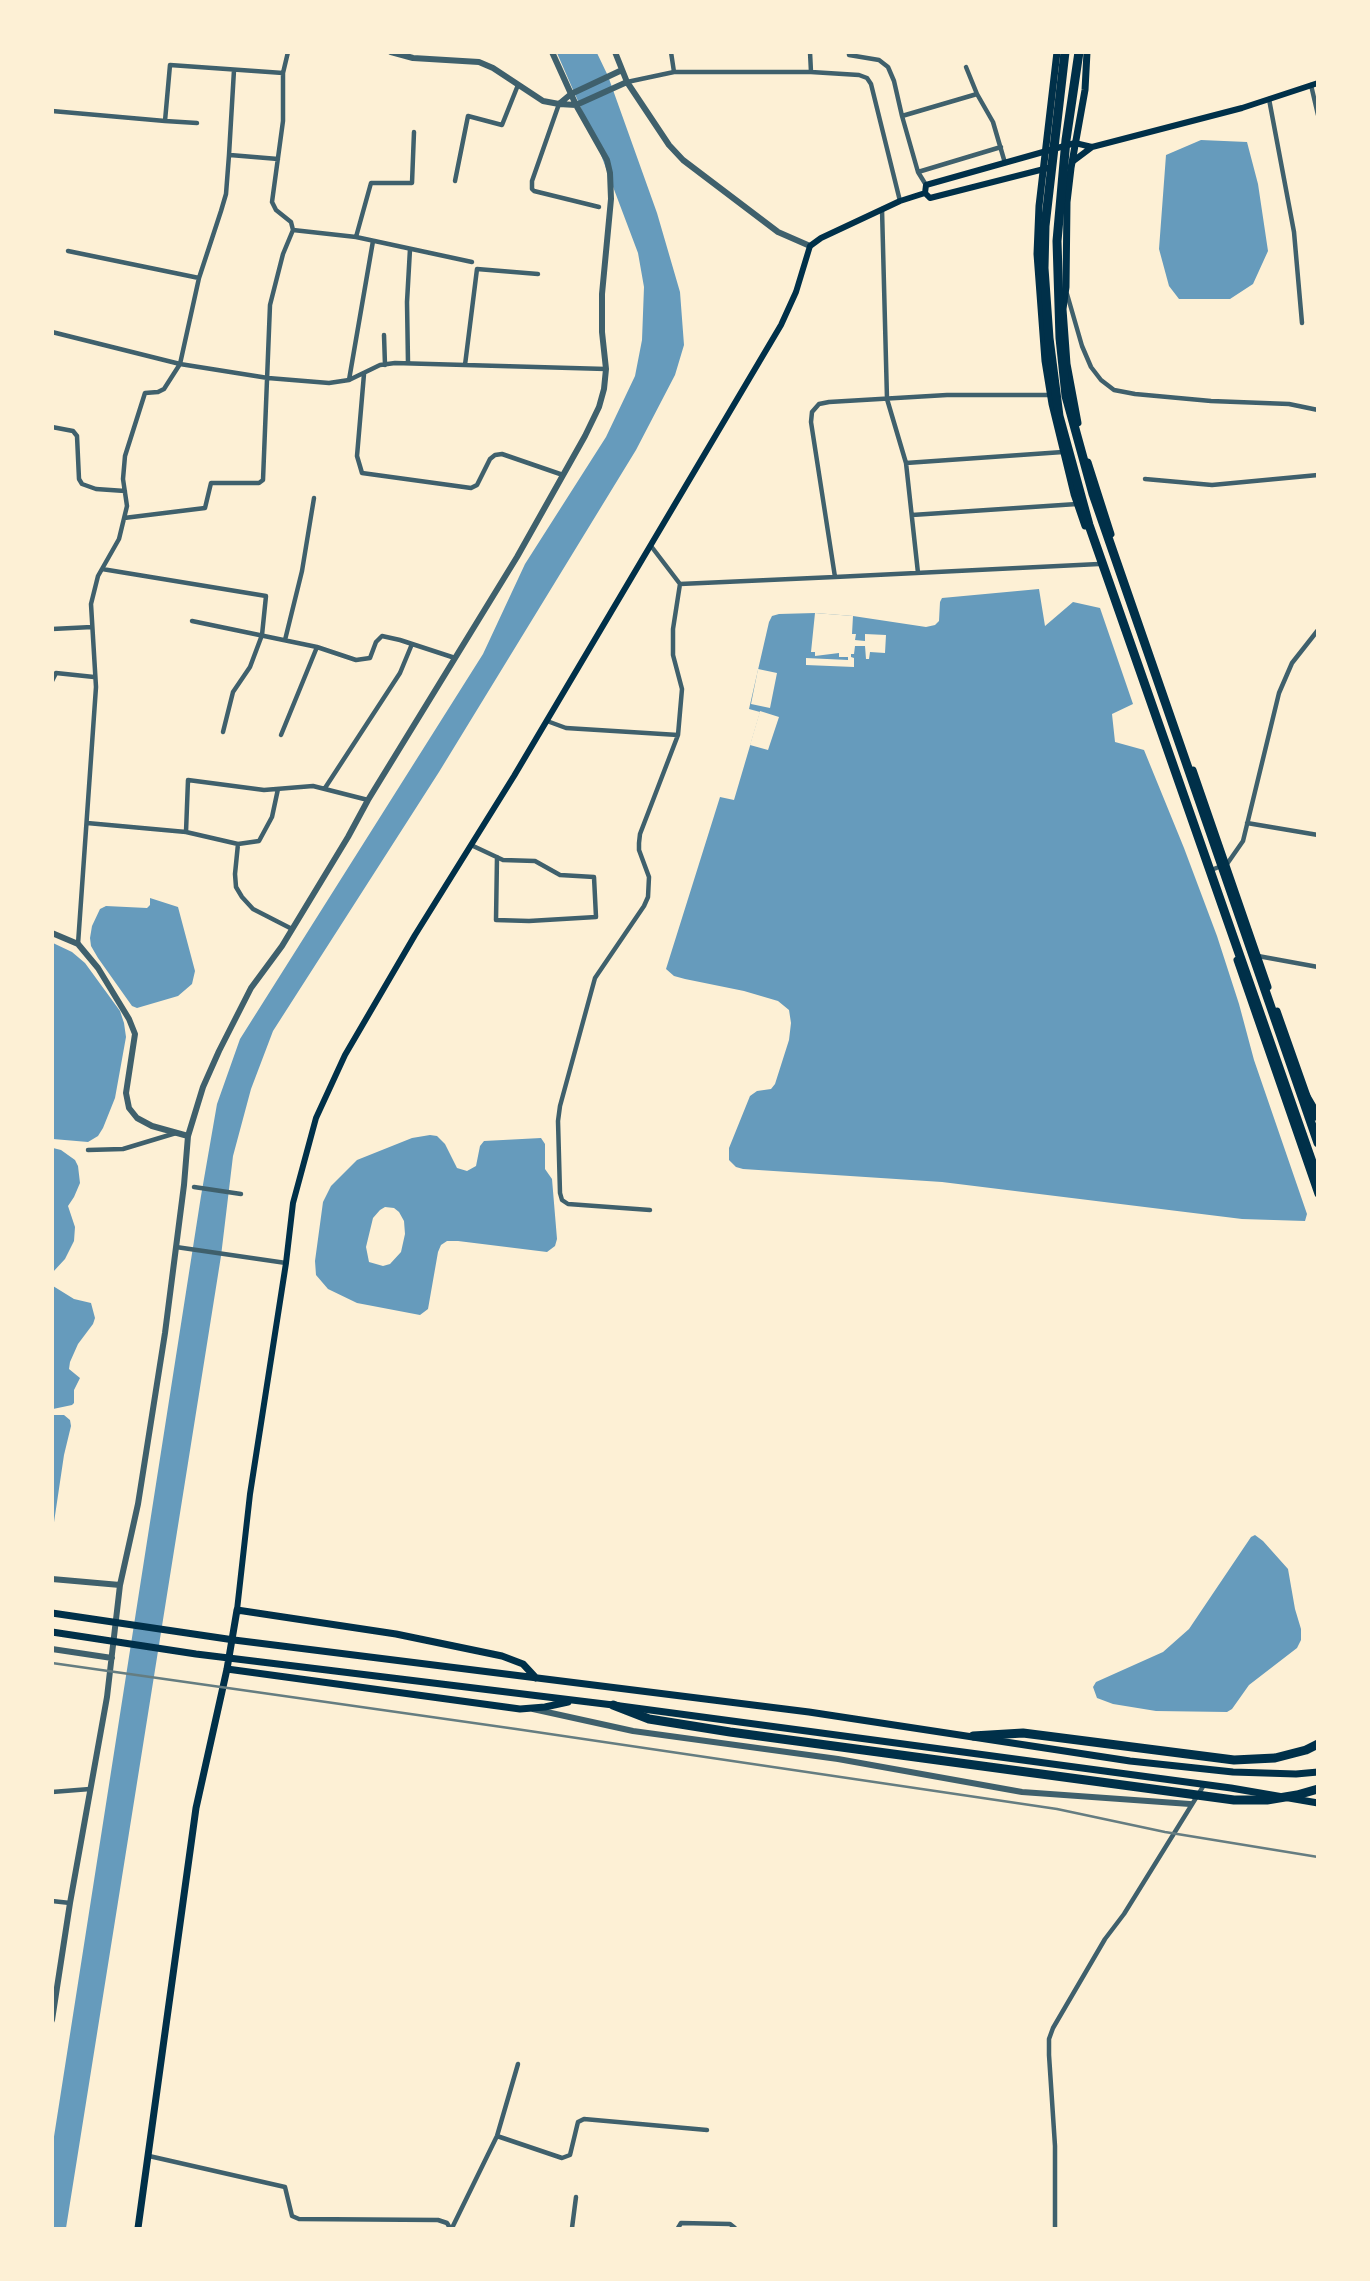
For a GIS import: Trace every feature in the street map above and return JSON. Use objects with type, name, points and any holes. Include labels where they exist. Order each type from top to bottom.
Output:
[{"type":"highway","points":[[1065,52],[1045,226],[1044,268],[1048,338],[1059,416],[1090,525],[1318,1179]]},
{"type":"highway","points":[[1079,52],[1066,140],[1057,241],[1060,338],[1066,396],[1093,494],[1318,1143]]},
{"type":"highway","points":[[1292,1073],[1318,1116]]},
{"type":"highway","points":[[613,1705],[649,1719],[701,1727],[1234,1800],[1280,1798],[1318,1789]]},
{"type":"highway","points":[[973,1736],[1023,1733],[1234,1760],[1275,1758],[1318,1744]]},
{"type":"main road","points":[[1057,52],[1042,170],[1037,254],[1044,349],[1063,452],[1077,504],[1208,871],[1274,1072],[1318,1194]]},
{"type":"main road","points":[[1087,52],[1085,90],[1072,161],[1068,202],[1063,309],[1075,412],[1120,562],[1318,1124]]},
{"type":"main road","points":[[925,189],[930,198],[1042,170],[1072,161],[1092,148],[1314,84]]},
{"type":"main road","points":[[138,2228],[196,1808],[227,1669],[237,1610],[260,1422],[293,1203],[316,1118],[369,1013],[547,721],[781,324],[796,292],[810,246],[821,237],[925,189],[1075,143],[1092,148]]},
{"type":"main road","points":[[237,1610],[396,1634],[502,1656],[523,1664],[536,1678]]},
{"type":"main road","points":[[52,1614],[234,1640],[809,1712],[1068,1752],[1233,1772],[1318,1772]]},
{"type":"main road","points":[[52,1632],[196,1654],[613,1705],[1204,1785],[1318,1803]]},
{"type":"main road","points":[[227,1669],[531,1709],[575,1700]]},
{"type":"street","points":[[124,518],[205,508],[209,486],[214,482],[262,482],[270,305],[293,230],[291,222],[272,205],[283,121],[283,73],[288,52]]},
{"type":"street","points":[[391,52],[413,58],[480,62],[543,101],[576,105],[614,86],[674,72],[811,72],[859,75],[867,78],[871,84],[900,201]]},
{"type":"street","points":[[52,2020],[56,1977],[107,1697],[120,1585],[138,1504],[165,1332],[188,1136],[203,1087],[251,988],[292,929],[517,557],[599,407],[604,389],[606,369],[602,294],[611,199],[610,173],[607,160],[576,105],[552,52]]},
{"type":"street","points":[[615,52],[627,82],[669,145],[683,160],[778,232],[810,246]]},
{"type":"street","points":[[671,52],[674,72]]},
{"type":"street","points":[[810,52],[811,72]]},
{"type":"street","points":[[849,52],[849,55],[879,60],[888,67],[925,189]]},
{"type":"street","points":[[165,121],[170,65],[283,73]]},
{"type":"street","points":[[966,67],[993,122],[1005,163]]},
{"type":"street","points":[[78,944],[96,687],[91,604],[98,576],[119,539],[127,506],[123,479],[125,456],[145,393],[164,389],[180,364],[199,278],[226,194],[234,70]]},
{"type":"street","points":[[599,207],[534,191],[532,181],[559,104],[571,94],[622,70]]},
{"type":"street","points":[[1314,84],[1318,115]]},
{"type":"street","points":[[455,181],[468,116],[502,125],[518,85]]},
{"type":"street","points":[[902,116],[977,94]]},
{"type":"street","points":[[1269,99],[1294,232],[1302,323]]},
{"type":"street","points":[[52,111],[197,123]]},
{"type":"street","points":[[356,237],[371,183],[412,183],[414,132]]},
{"type":"street","points":[[919,172],[1002,147]]},
{"type":"street","points":[[229,155],[278,159]]},
{"type":"street","points":[[882,209],[887,399],[905,463],[918,573]]},
{"type":"street","points":[[293,230],[356,237],[472,262]]},
{"type":"street","points":[[349,380],[373,241]]},
{"type":"street","points":[[408,364],[410,249]]},
{"type":"street","points":[[68,251],[199,278]]},
{"type":"street","points":[[465,365],[477,269],[538,274]]},
{"type":"street","points":[[1066,287],[1091,367],[1101,380],[1114,390],[1211,401],[1289,404],[1318,410]]},
{"type":"street","points":[[52,332],[180,364],[268,378],[329,383],[349,380],[385,365],[606,369]]},
{"type":"street","points":[[384,335],[385,365]]},
{"type":"street","points":[[364,373],[357,456],[362,473],[471,488],[477,485],[490,459],[502,454],[563,475]]},
{"type":"street","points":[[835,577],[811,422],[812,412],[819,404],[947,395],[1051,395]]},
{"type":"street","points":[[52,427],[74,431],[77,436],[79,479],[82,484],[96,489],[125,491]]},
{"type":"street","points":[[905,463],[1063,452]]},
{"type":"street","points":[[1145,479],[1212,485],[1318,475]]},
{"type":"street","points":[[285,640],[302,571],[314,498]]},
{"type":"street","points":[[912,515],[1077,504]]},
{"type":"street","points":[[650,1210],[568,1204],[562,1200],[558,1121],[595,978],[645,906],[648,897],[649,877],[639,850],[640,834],[678,735],[682,689],[673,655],[673,629],[680,583],[651,546]]},
{"type":"street","points":[[680,583],[1099,565]]},
{"type":"street","points":[[102,569],[266,596],[262,635],[250,667],[233,692],[223,732]]},
{"type":"street","points":[[191,621],[317,647],[356,660],[370,658],[376,642],[382,636],[456,658]]},
{"type":"street","points":[[52,629],[92,627]]},
{"type":"street","points":[[1208,871],[1227,864],[1243,841],[1279,694],[1292,663],[1318,630]]},
{"type":"street","points":[[325,788],[393,685],[412,644]]},
{"type":"street","points":[[281,735],[317,647]]},
{"type":"street","points":[[52,681],[56,673],[94,677]]},
{"type":"street","points":[[547,721],[566,728],[678,735]]},
{"type":"street","points":[[187,832],[188,780],[264,790],[313,786],[368,800]]},
{"type":"street","points":[[87,823],[187,832],[238,844],[259,841],[272,817],[278,789]]},
{"type":"street","points":[[1247,823],[1318,835]]},
{"type":"street","points":[[238,844],[235,874],[236,887],[242,897],[253,909],[292,929]]},
{"type":"street","points":[[471,845],[497,857],[503,860],[535,861],[560,875],[594,877],[596,917],[496,920],[497,857]]},
{"type":"street","points":[[52,933],[78,944],[98,968],[129,1018],[135,1034],[126,1093],[129,1108],[137,1118],[152,1126],[188,1136]]},
{"type":"street","points":[[1258,956],[1318,967]]},
{"type":"street","points":[[88,1150],[122,1149],[176,1133]]},
{"type":"street","points":[[194,1187],[241,1194]]},
{"type":"street","points":[[176,1247],[286,1263]]},
{"type":"street","points":[[52,1579],[120,1585]]},
{"type":"street","points":[[52,1649],[112,1658]]},
{"type":"street","points":[[531,1709],[633,1731],[838,1759],[1022,1792],[1190,1804]]},
{"type":"street","points":[[1055,2228],[1055,2146],[1049,2039],[1105,1939],[1131,1903],[1204,1785]]},
{"type":"street","points":[[52,1792],[91,1789]]},
{"type":"street","points":[[52,1901],[69,1903]]},
{"type":"street","points":[[149,2156],[285,2187],[292,2217],[299,2219],[438,2220],[447,2223],[451,2228],[497,2136],[518,2064]]},
{"type":"street","points":[[497,2136],[562,2158],[570,2155],[576,2126],[584,2119],[707,2130]]},
{"type":"street","points":[[572,2228],[576,2197]]},
{"type":"street","points":[[678,2228],[681,2223],[730,2224],[735,2228]]},
{"type":"water","points":[[557,53],[597,53],[608,76],[657,213],[680,292],[684,345],[675,375],[636,450],[439,772],[273,1031],[251,1089],[233,1156],[221,1256],[66,2228],[53,2228],[53,2143],[217,1104],[240,1039],[483,654],[525,564],[606,437],[635,376],[642,340],[644,287],[638,253],[598,147]]},
{"type":"water","points":[[1201,140],[1247,142],[1258,184],[1268,251],[1253,284],[1230,299],[1179,299],[1169,286],[1159,249],[1166,155]]},
{"type":"water","points":[[1039,589],[1045,626],[1073,602],[1100,608],[1133,704],[1112,714],[1115,742],[1144,750],[1184,848],[1217,936],[1254,1060],[1307,1214],[1305,1221],[1242,1219],[942,1182],[743,1169],[736,1167],[729,1160],[729,1148],[750,1096],[757,1091],[771,1089],[775,1084],[789,1040],[789,1010],[778,1001],[674,976],[666,969],[720,797],[734,800],[760,712],[749,709],[772,616],[815,613],[926,627],[939,621],[942,598]]},
{"type":"water","points":[[150,898],[178,907],[195,971],[192,984],[178,996],[137,1008],[132,1006],[98,958],[90,938],[100,909],[106,906],[147,908]]},
{"type":"water","points":[[53,943],[72,952],[85,963],[120,1011],[124,1023],[126,1037],[115,1098],[103,1128],[98,1136],[88,1142],[53,1139]]},
{"type":"water","points":[[437,1136],[445,1144],[457,1168],[467,1171],[476,1166],[480,1146],[484,1141],[541,1138],[545,1144],[545,1169],[552,1179],[557,1239],[555,1246],[547,1252],[447,1241],[441,1245],[438,1252],[428,1309],[420,1315],[357,1303],[328,1289],[316,1275],[315,1261],[323,1202],[331,1186],[357,1160],[412,1138]],"holes":[[[385,1207],[394,1208],[404,1221],[405,1234],[401,1252],[390,1264],[383,1266],[369,1262],[366,1247],[373,1218]]]},
{"type":"water","points":[[53,1148],[75,1160],[80,1183],[68,1206],[75,1227],[74,1241],[65,1259],[53,1272]]},
{"type":"water","points":[[53,1286],[74,1299],[91,1303],[95,1318],[70,1362],[69,1369],[80,1378],[74,1390],[74,1403],[53,1409]]},
{"type":"water","points":[[53,1415],[64,1415],[70,1420],[71,1426],[53,1529]]},
{"type":"water","points":[[1255,1535],[1288,1569],[1301,1629],[1301,1640],[1297,1648],[1249,1685],[1227,1712],[1156,1711],[1113,1704],[1097,1698],[1093,1687],[1096,1682],[1163,1652],[1189,1629],[1251,1537]]},
{"type":"pier","points":[[815,613],[853,616],[852,634],[856,634],[855,640],[865,641],[865,634],[886,635],[885,653],[870,652],[869,659],[866,659],[865,646],[855,646],[854,654],[851,654],[854,667],[806,665],[806,658],[848,660],[848,657],[839,657],[839,653],[815,656],[815,652],[811,652]]},
{"type":"pier","points":[[758,669],[777,673],[770,708],[751,704]]},
{"type":"pier","points":[[760,711],[779,717],[768,750],[750,745]]},
{"type":"railway","points":[[52,1663],[1057,1809],[1165,1832],[1318,1857]]}]
